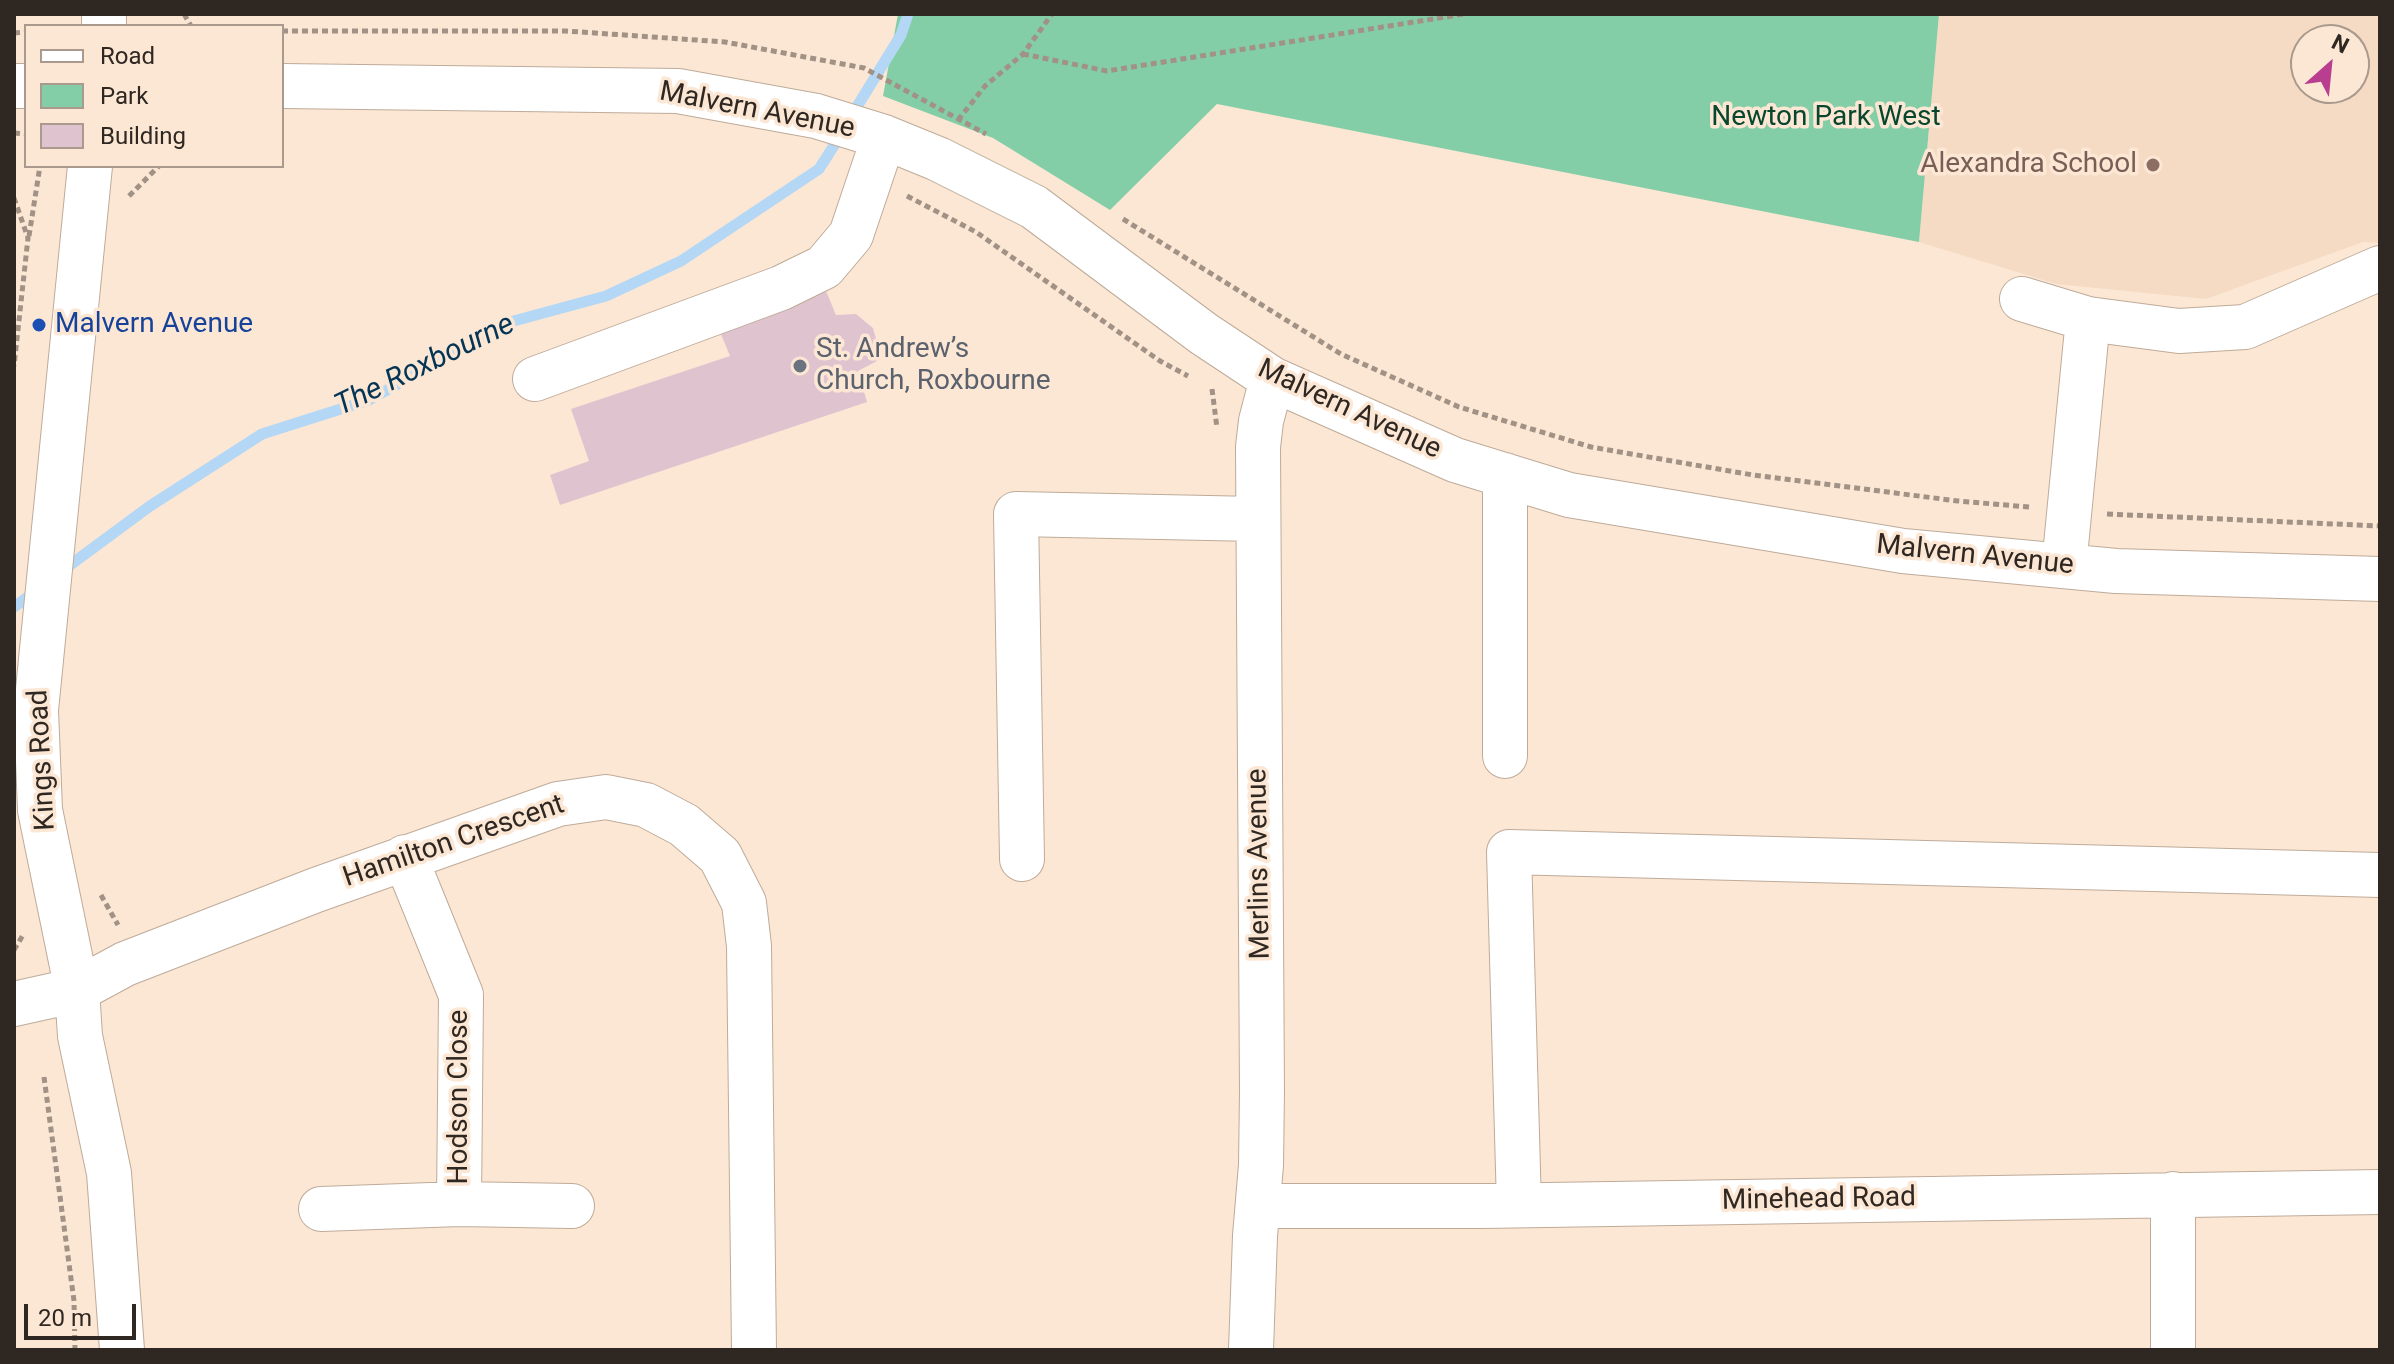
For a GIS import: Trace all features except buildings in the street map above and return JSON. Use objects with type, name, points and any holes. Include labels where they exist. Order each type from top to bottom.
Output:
[{"type":"street","name":"Malvern Avenue","points":[[284,86],[678,91],[816,116],[884,137],[938,159],[1034,207],[1204,334],[1272,379],[1455,460],[1569,495],[1888,549],[2116,571],[2380,579]]},
{"type":"street","points":[[535,379],[781,288],[824,267],[851,235],[884,137]]},
{"type":"street","name":"Kings Road","points":[[90,168],[36,710],[40,810],[77,990],[80,1036],[109,1173],[122,1350]]},
{"type":"street","points":[[2022,299],[2088,319],[2179,331],[2245,327],[2380,268]]},
{"type":"street","points":[[2064,566],[2088,319]]},
{"type":"street","name":"Merlins Avenue","points":[[1251,1350],[1262,1075],[1256,519],[1258,447],[1272,379]]},
{"type":"street","points":[[1505,475],[1505,756]]},
{"type":"street","points":[[1022,859],[1016,514],[1256,519]]},
{"type":"street","name":"Hamilton Crescent","points":[[14,1004],[77,990],[125,964],[405,857],[558,804],[606,797],[646,805],[684,825],[720,856],[744,903],[749,946],[754,1350]]},
{"type":"street","points":[[1519,1205],[1509,852],[2380,875]]},
{"type":"street","name":"Hodson Close","points":[[405,857],[461,995],[459,1204]]},
{"type":"street","name":"Minehead Road","points":[[1258,1206],[2380,1192]]},
{"type":"street","points":[[2173,1194],[2173,1350]]},
{"type":"street","name":"Hodson Close","points":[[321,1209],[459,1204],[572,1206]]},
{"type":"path","points":[[938,159],[960,118],[985,86],[1023,54],[1052,14]]},
{"type":"path","points":[[1023,54],[1107,71],[1464,14]]},
{"type":"path","points":[[284,31],[582,32],[725,42],[864,68],[993,138]]},
{"type":"path","points":[[14,366],[28,238],[40,168]]},
{"type":"path","points":[[14,198],[28,238]]},
{"type":"path","points":[[1120,217],[1341,354],[1459,407],[1591,447],[1694,465],[1958,501],[2144,517],[2380,526]]},
{"type":"path","points":[[44,1072],[74,1301],[75,1350]]},
{"type":"shaded area","name":"Alexandra School","points":[[1939,14],[2380,14],[2380,243],[2363,242],[2206,299],[2056,284],[1919,242]]},
{"type":"green space","name":"Newton Park West","points":[[898,14],[1939,14],[1919,242],[1217,104],[1110,210],[993,138],[883,96]]},
{"type":"waterway","name":"The Roxbourne","points":[[850,118],[901,35],[908,14]]},
{"type":"waterway","name":"The Roxbourne","points":[[62,571],[150,506],[262,434],[369,400],[510,322],[606,296],[681,261],[819,169],[842,133]]},
{"type":"waterway","name":"The Roxbourne","points":[[14,607],[36,591]]},
{"type":"place","name":"Alexandra School","points":[[2153,165]]},
{"type":"place","name":"Malvern Avenue","points":[[39,325]]},
{"type":"place","name":"St. Andrew’s Church, Roxbourne","points":[[800,366]]}]
